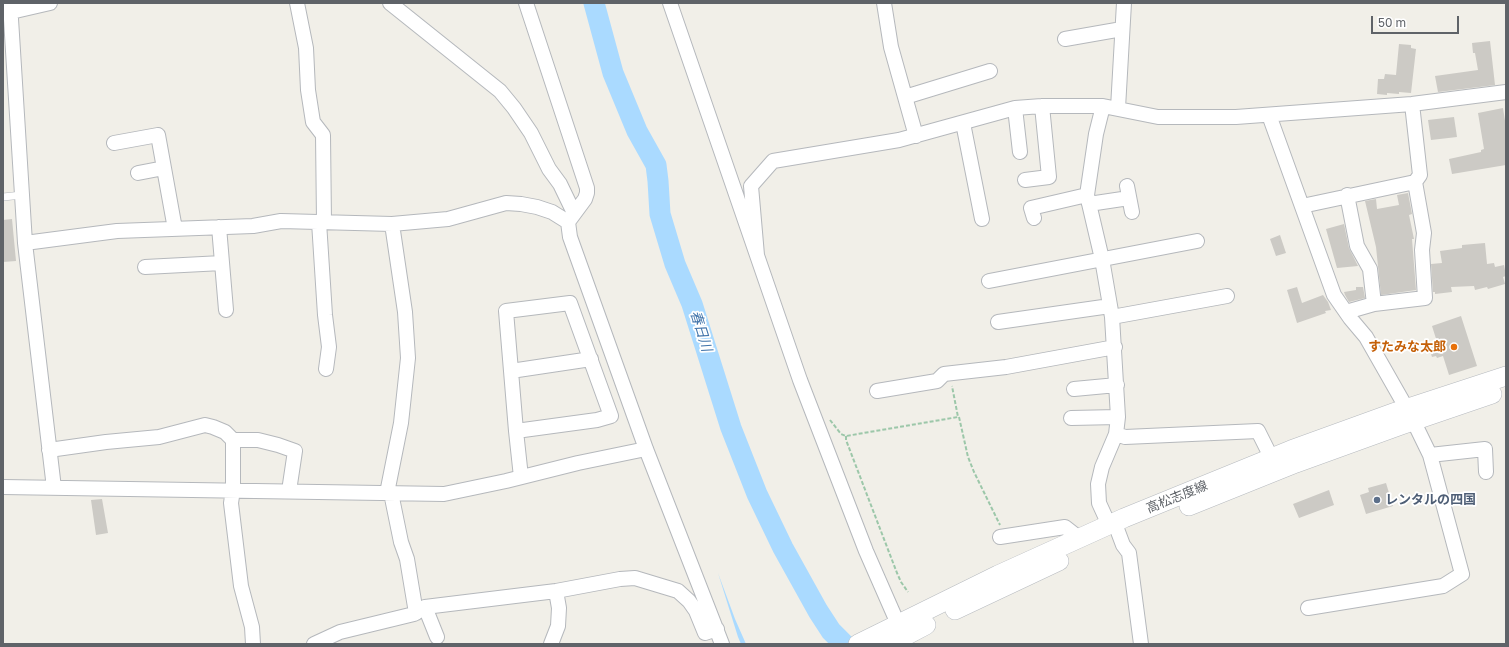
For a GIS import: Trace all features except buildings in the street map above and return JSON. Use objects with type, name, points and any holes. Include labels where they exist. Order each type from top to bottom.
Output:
[{"type":"main road","name":"高松志度線","points":[[858,644],[897,636],[948,613],[1114,530],[1296,463],[1506,376]]},
{"type":"main road","name":"高松志度線","points":[[1410,415],[1506,389]]},
{"type":"main road","name":"高松志度線","points":[[897,636],[998,575],[1079,538],[1114,530]]},
{"type":"street","points":[[50,3],[10,7],[25,243],[54,488]]},
{"type":"street","points":[[297,3],[306,48],[308,90],[313,122],[322,135],[324,315],[329,347],[326,369]]},
{"type":"street","points":[[390,3],[500,91],[510,102],[531,133],[549,169],[560,184],[571,217],[570,237],[646,449],[710,635]]},
{"type":"street","points":[[526,3],[587,188],[585,199],[571,217]]},
{"type":"street","points":[[670,3],[800,380],[897,636]]},
{"type":"street","points":[[884,3],[891,47],[916,136]]},
{"type":"street","points":[[1118,108],[1124,3]]},
{"type":"street","points":[[1065,39],[1122,29]]},
{"type":"street","points":[[905,97],[990,71]]},
{"type":"street","points":[[757,255],[751,186],[772,161],[899,140],[1015,108],[1042,106],[1103,106],[1158,117],[1236,118],[1412,104],[1506,92]]},
{"type":"street","points":[[1302,206],[1347,195],[1415,182],[1420,175],[1412,104]]},
{"type":"street","points":[[1024,180],[1049,177],[1042,106]]},
{"type":"street","points":[[1103,106],[1096,134],[1088,199],[1102,259],[1111,312],[1115,348],[1118,416],[1116,434],[1102,468],[1098,484],[1099,503],[1129,553],[1141,644]]},
{"type":"street","points":[[1015,108],[1020,152]]},
{"type":"street","points":[[1269,115],[1334,295],[1366,338],[1410,415],[1430,455],[1462,574],[1443,586],[1308,608]]},
{"type":"street","points":[[963,123],[980,177],[982,218]]},
{"type":"street","points":[[114,143],[158,135],[175,229]]},
{"type":"street","points":[[138,173],[164,168]]},
{"type":"street","points":[[1346,312],[1374,304],[1425,298],[1422,250],[1424,233],[1415,182]]},
{"type":"street","points":[[1347,195],[1357,246],[1370,269],[1374,304]]},
{"type":"street","points":[[1034,218],[1031,208],[1088,199],[1129,198]]},
{"type":"street","points":[[25,243],[117,231],[254,226],[281,221],[392,224],[448,219],[506,203],[537,207],[571,217]]},
{"type":"street","points":[[392,224],[405,312],[408,358],[401,423],[389,493],[401,542],[408,559],[421,610],[437,637]]},
{"type":"street","points":[[219,227],[226,310]]},
{"type":"street","points":[[989,281],[1197,241]]},
{"type":"street","points":[[145,267],[222,263]]},
{"type":"street","points":[[998,322],[1111,312],[1227,296]]},
{"type":"street","points":[[516,430],[597,420],[611,416],[570,303],[506,311],[516,430],[521,478]]},
{"type":"street","points":[[877,391],[937,381],[944,374],[949,373],[1006,367],[1115,348]]},
{"type":"street","points":[[511,371],[591,360]]},
{"type":"street","points":[[1074,389],[1117,385]]},
{"type":"street","points":[[1071,418],[1118,416]]},
{"type":"street","points":[[50,450],[106,442],[159,437],[205,426],[214,427],[225,432],[233,440],[258,440],[278,444],[294,451],[289,491]]},
{"type":"street","points":[[1116,434],[1125,437],[1258,431],[1268,451]]},
{"type":"street","points":[[233,440],[233,490],[231,503],[241,586],[252,627],[253,644]]},
{"type":"street","points":[[3,487],[444,494],[646,449]]},
{"type":"street","points":[[1430,455],[1485,449],[1486,472]]},
{"type":"street","points":[[1003,536],[1065,527],[1079,538]]},
{"type":"street","points":[[314,644],[340,632],[421,610],[556,591],[620,579],[636,578],[678,591],[689,601],[710,635],[722,644]]},
{"type":"street","points":[[551,644],[558,626],[559,608],[556,591]]},
{"type":"lane","points":[[3,197],[22,195]]},
{"type":"path","points":[[949,373],[968,457],[1003,536]]},
{"type":"path","points":[[827,416],[841,434],[846,436],[958,417]]},
{"type":"path","points":[[846,436],[846,440],[897,573],[908,592]]},
{"type":"water","points":[[718,573],[746,644],[741,644],[738,637]]},
{"type":"waterway","name":"春日川","points":[[594,3],[613,73],[637,131],[656,165],[660,214],[675,264],[692,304],[731,428],[757,494],[783,548],[818,611],[831,631],[844,644]]},
{"type":"place","name":"すたみな太郎","points":[[1454,347]]},
{"type":"place","name":"レンタルの四国","points":[[1377,500]]}]
